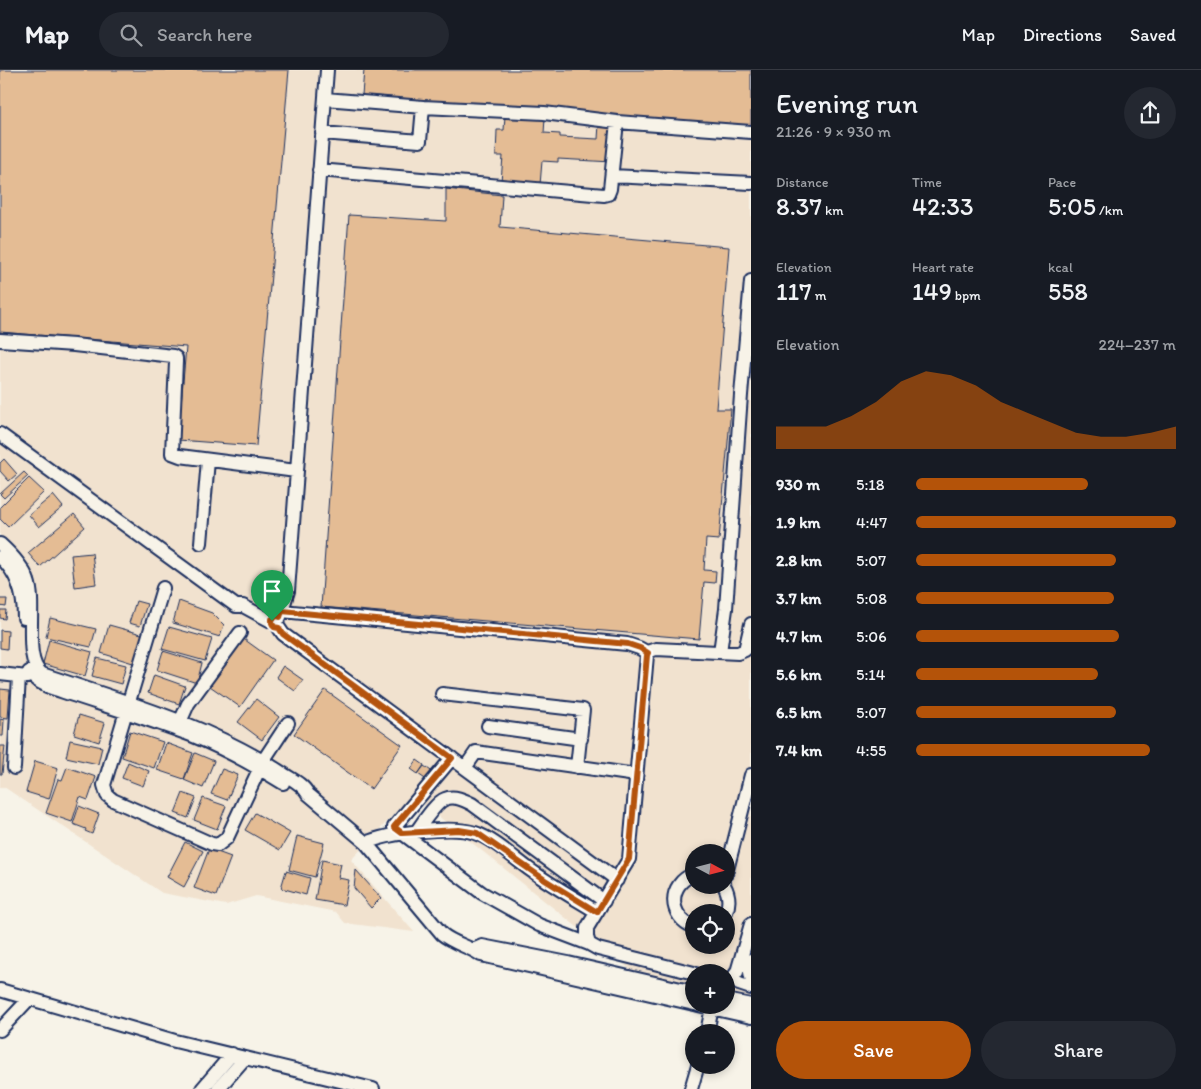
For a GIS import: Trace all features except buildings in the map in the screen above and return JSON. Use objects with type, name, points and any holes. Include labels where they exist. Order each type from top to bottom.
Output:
[{"type":"street","points":[[327,70],[288,591],[278,619],[283,634],[617,880]]},
{"type":"street","points":[[325,99],[544,114],[617,122],[751,132]]},
{"type":"street","points":[[322,133],[420,141],[423,107]]},
{"type":"street","points":[[319,170],[604,195],[608,194],[610,189],[617,122]]},
{"type":"street","points":[[612,176],[751,183]]},
{"type":"street","points":[[720,652],[726,609],[751,281]]},
{"type":"street","points":[[0,340],[74,345],[173,356],[176,362],[171,450],[175,456],[296,471]]},
{"type":"street","points":[[0,425],[240,599],[243,606]]},
{"type":"street","points":[[0,434],[236,606],[243,606],[278,619],[628,644],[648,653]]},
{"type":"street","points":[[201,543],[208,460]]},
{"type":"street","points":[[0,544],[14,558],[28,580],[32,600],[32,661],[37,671],[31,676]]},
{"type":"street","points":[[0,556],[13,573],[23,595],[24,659],[31,676],[14,768]]},
{"type":"street","points":[[163,588],[104,785],[107,795],[113,800],[218,845],[227,838],[261,765],[288,723]]},
{"type":"street","points":[[648,653],[656,650],[738,653],[745,650],[751,624]]},
{"type":"street","points":[[178,726],[198,689],[240,633]]},
{"type":"street","points":[[589,944],[587,928],[629,859],[648,653]]},
{"type":"street","points":[[0,674],[31,676],[178,726],[197,728],[305,788],[308,794],[366,843],[442,934],[451,942],[473,950],[480,955],[685,1002]]},
{"type":"street","points":[[442,694],[584,710],[577,767]]},
{"type":"street","points":[[488,726],[580,739]]},
{"type":"street","points":[[465,768],[476,752],[636,775]]},
{"type":"street","points":[[452,758],[394,827],[482,893],[538,925],[598,949],[685,970]]},
{"type":"street","points":[[734,844],[751,776]]},
{"type":"street","points":[[416,832],[441,801],[451,798],[460,799],[472,804],[604,901]]},
{"type":"street","points":[[366,843],[375,838],[402,833],[459,830],[477,833],[545,880],[597,912]]},
{"type":"street","points":[[685,878],[677,887],[674,896],[674,906],[685,922]]},
{"type":"street","points":[[735,974],[751,924]]},
{"type":"street","points":[[473,950],[482,946],[568,963],[685,990]]},
{"type":"street","points":[[751,960],[749,967],[751,976]]},
{"type":"street","points":[[735,982],[751,988]]},
{"type":"street","points":[[0,990],[175,1040],[373,1089]]},
{"type":"street","points":[[0,1030],[28,998]]},
{"type":"street","points":[[735,1002],[751,1005]]},
{"type":"street","points":[[735,1013],[751,1017]]},
{"type":"street","points":[[202,1089],[232,1054]]},
{"type":"street","points":[[218,1089],[245,1058]]},
{"type":"street","points":[[692,1089],[696,1074]]},
{"type":"shaded area","points":[[0,70],[751,70],[751,1000],[735,997],[735,964],[685,964],[685,985],[631,970],[412,795],[351,860],[414,932],[345,923],[336,912],[256,896],[226,905],[162,893],[4,787],[0,787]]},
{"type":"route","points":[[282,611],[628,644],[648,653],[629,859],[597,912],[545,880],[477,833],[459,830],[402,833],[394,827],[452,758],[283,634],[279,628],[275,628],[272,625],[272,621],[277,616],[280,617],[282,611]]}]
